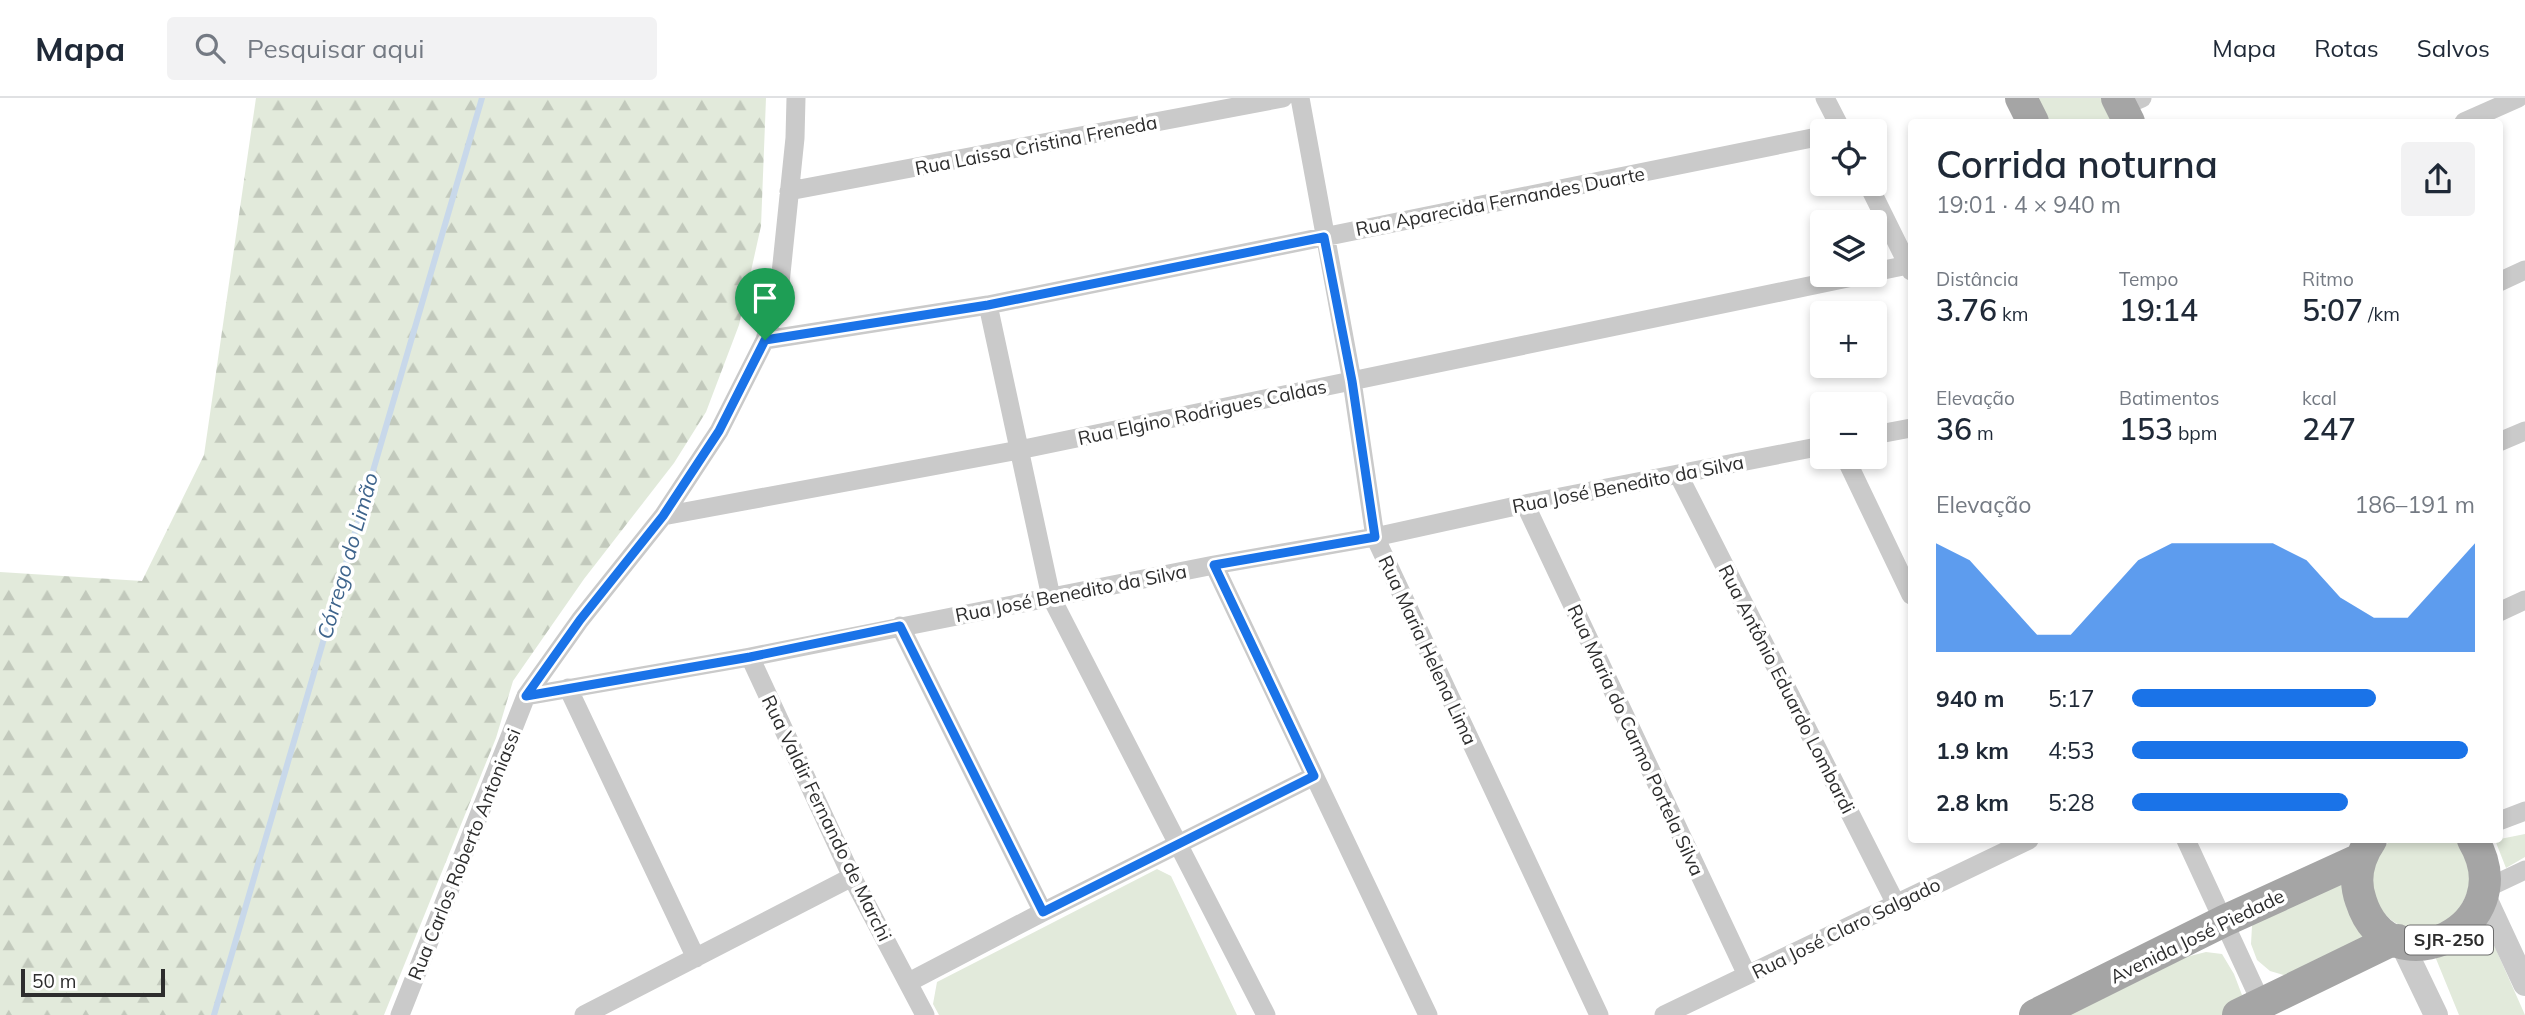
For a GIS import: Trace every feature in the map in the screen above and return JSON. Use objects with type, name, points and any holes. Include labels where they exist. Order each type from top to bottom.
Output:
[{"type":"main road","points":[[2021,98],[2032,119]]},
{"type":"main road","points":[[2475,843],[2487,869],[2486,893]]},
{"type":"main road","name":"Avenida José Piedade","points":[[2035,1015],[2224,921],[2364,847]]},
{"type":"main road","name":"SJR-250","points":[[2364,847],[2357,883],[2363,907],[2377,927],[2399,941],[2422,945],[2449,939],[2472,923],[2486,893]]},
{"type":"main road","points":[[2255,1011],[2386,943],[2399,941]]},
{"type":"street","name":"Rua Carlos Roberto Antoniassi","points":[[400,1015],[526,696],[580,620],[663,516],[719,431],[765,340],[779,293],[796,98]]},
{"type":"street","name":"Rua Laissa Cristina Freneda","points":[[789,191],[1283,98]]},
{"type":"street","name":"Rua Maria Helena Lima","points":[[1300,98],[1352,381],[1375,537],[1599,1015]]},
{"type":"street","points":[[1825,98],[1836,119]]},
{"type":"street","points":[[2470,119],[2518,98]]},
{"type":"street","name":"Rua Aparecida Fernandes Duarte","points":[[765,340],[988,305],[1810,138]]},
{"type":"street","points":[[1874,196],[1908,264]]},
{"type":"street","points":[[1887,271],[1908,268]]},
{"type":"street","points":[[2503,280],[2525,271]]},
{"type":"street","name":"Rua Elgino Rodrigues Caldas","points":[[663,516],[1019,450],[1810,286]]},
{"type":"street","points":[[988,305],[1051,597],[1266,1015]]},
{"type":"street","points":[[1887,433],[1908,429]]},
{"type":"street","points":[[2503,440],[2525,431]]},
{"type":"street","name":"Rua José Benedito da Silva","points":[[526,696],[750,657],[1214,565],[1375,537],[1525,504],[1810,448]]},
{"type":"street","points":[[1852,469],[1908,589]]},
{"type":"street","name":"Rua Antônio Eduardo Lombardi","points":[[1678,474],[1896,904]]},
{"type":"street","name":"Rua Maria do Carmo Portela Silva","points":[[1525,504],[1747,975]]},
{"type":"street","points":[[1214,565],[1428,1015]]},
{"type":"street","points":[[2503,610],[2525,600]]},
{"type":"street","points":[[900,626],[1043,912]]},
{"type":"street","name":"Rua Valdir Fernando de Marchi","points":[[750,657],[852,877],[925,1015]]},
{"type":"street","points":[[568,688],[696,958]]},
{"type":"street","points":[[909,982],[1314,776]]},
{"type":"street","points":[[2503,819],[2525,811]]},
{"type":"street","name":"Rua José Claro Salgado","points":[[1664,1015],[2022,843]]},
{"type":"street","points":[[2187,843],[2224,921],[2255,1011]]},
{"type":"street","points":[[2525,870],[2486,893],[2525,984]]},
{"type":"street","points":[[584,1015],[852,877]]},
{"type":"street","points":[[2399,941],[2435,1015]]},
{"type":"green space","points":[[256,98],[766,98],[761,226],[739,325],[706,412],[674,463],[584,579],[513,681],[496,738],[384,1015],[0,1015],[0,572],[142,581],[204,455]]},
{"type":"green space","points":[[2038,98],[2107,98],[2119,119],[2048,119]]},
{"type":"green space","points":[[2525,834],[2525,857],[2506,868],[2496,843],[2503,843],[2503,838]]},
{"type":"green space","points":[[2459,843],[2465,847],[2477,874],[2451,925],[2417,932],[2402,927],[2378,906],[2372,884],[2374,867],[2386,845]]},
{"type":"green space","points":[[1157,869],[1171,876],[1237,1015],[939,1015],[933,1004],[937,982]]},
{"type":"green space","points":[[2344,875],[2371,938],[2287,976],[2270,971],[2257,960],[2251,944],[2252,926],[2262,912]]},
{"type":"green space","points":[[2483,930],[2490,936],[2525,1015],[2459,1015],[2432,949],[2461,945]]},
{"type":"green space","points":[[2206,952],[2222,954],[2234,974],[2242,995],[2234,1013],[2069,1015],[2186,957]]},
{"type":"waterway","name":"Córrego do Limão","points":[[214,1015],[482,98]]},
{"type":"route","points":[[1324,237],[1352,381],[1375,537],[1214,565],[1314,776],[1043,912],[900,626],[750,657],[526,696],[580,620],[663,516],[719,431],[765,340],[988,305],[1324,237]]}]
